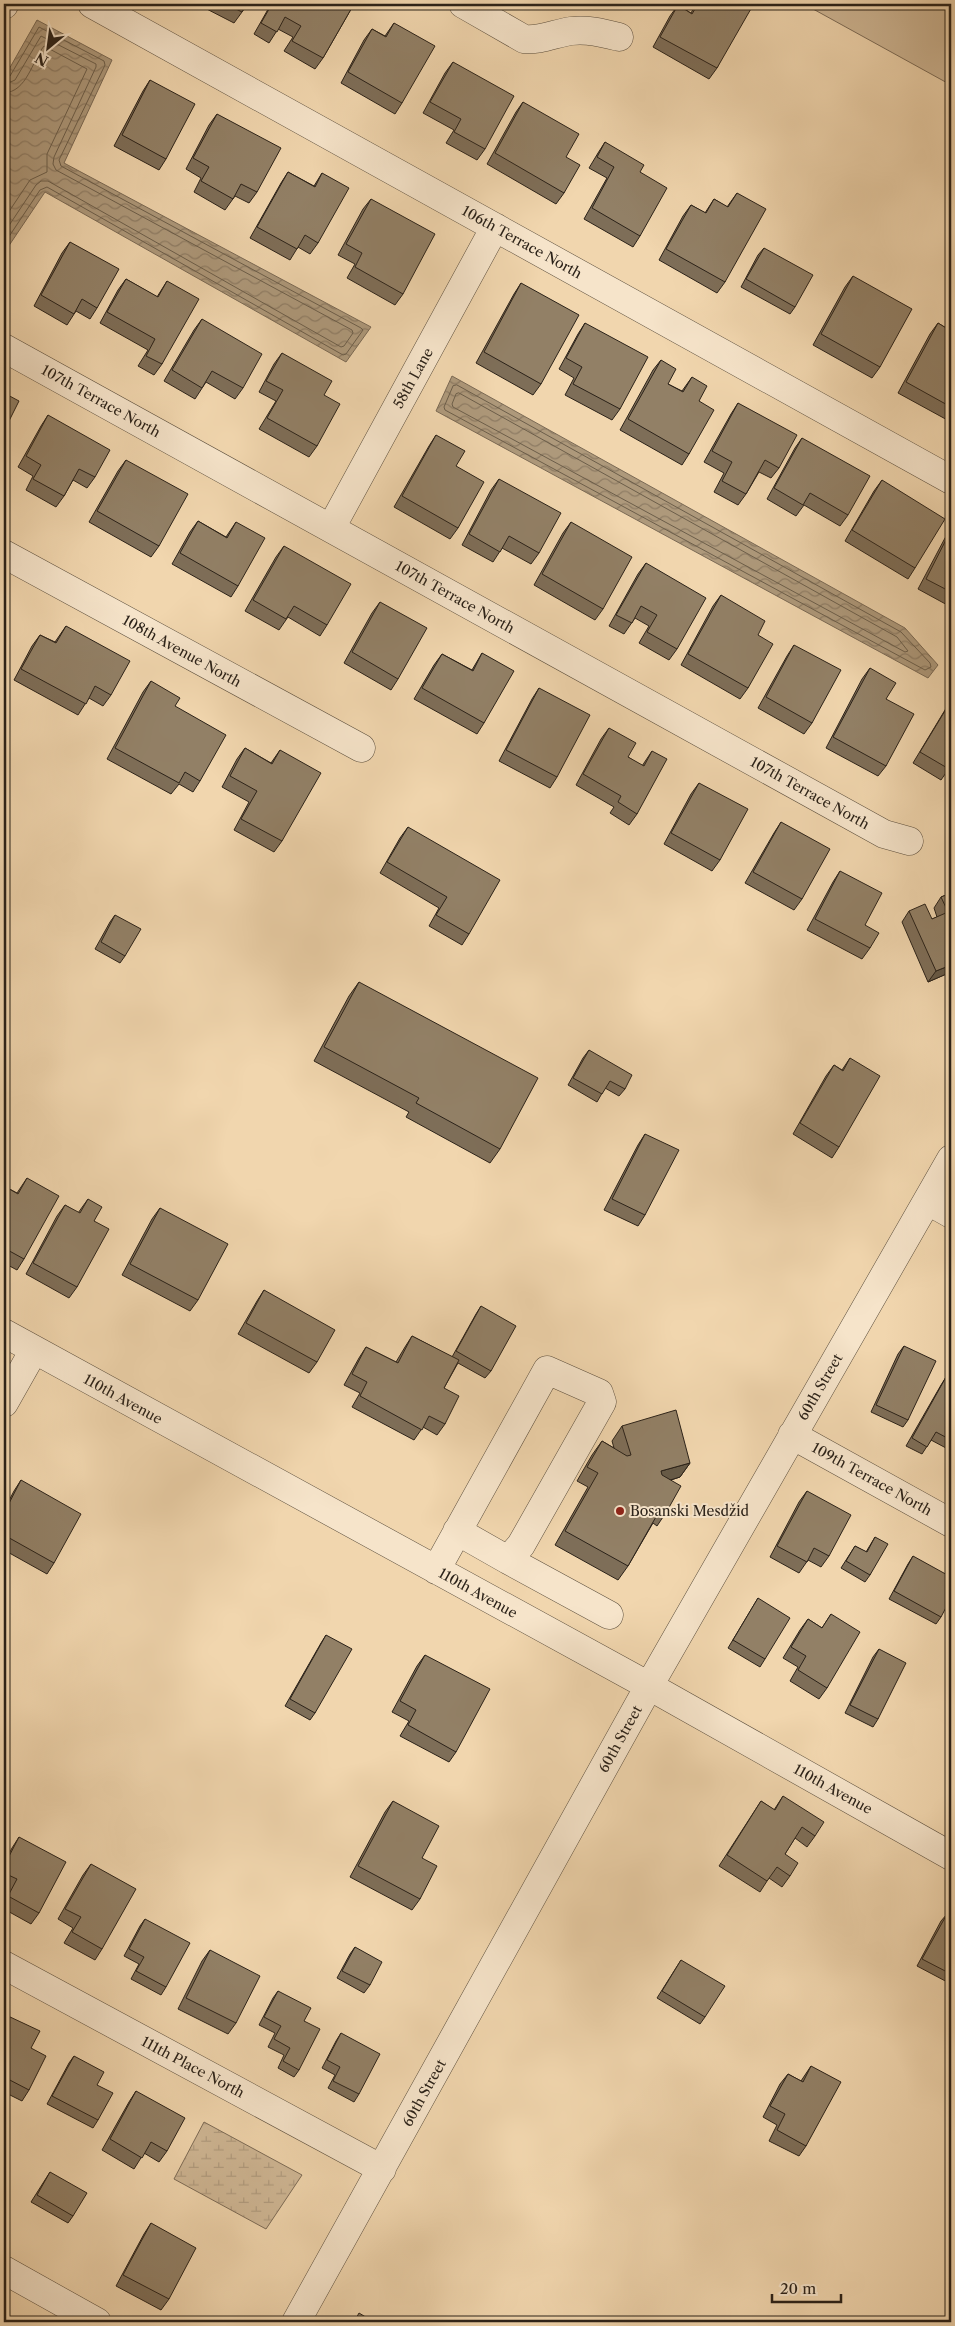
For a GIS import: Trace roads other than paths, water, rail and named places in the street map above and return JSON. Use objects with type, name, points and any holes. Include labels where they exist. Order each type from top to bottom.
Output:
[{"type":"street","name":"106th Terrace North","points":[[92,4],[951,480]]},
{"type":"street","points":[[463,4],[524,39],[531,40],[572,31],[590,31],[619,37]]},
{"type":"street","name":"58th Lane","points":[[330,528],[495,227]]},
{"type":"street","name":"107th Terrace North","points":[[4,348],[884,834],[909,841]]},
{"type":"street","name":"108th Avenue North","points":[[4,554],[361,748]]},
{"type":"street","name":"60th Street","points":[[296,2322],[649,1686],[792,1435],[940,1208],[951,1159]]},
{"type":"street","name":"110th Avenue","points":[[4,1333],[649,1686],[951,1856]]},
{"type":"street","points":[[4,1403],[34,1350]]},
{"type":"street","points":[[436,1570],[547,1370],[599,1393],[602,1402],[521,1545],[508,1560]]},
{"type":"street","name":"109th Terrace North","points":[[792,1435],[951,1523]]},
{"type":"street","points":[[457,1531],[609,1616]]},
{"type":"street","name":"111th Place North","points":[[4,1965],[382,2169]]},
{"type":"street","points":[[4,2270],[97,2322]]},
{"type":"water","points":[[37,20],[112,60],[64,163],[371,327],[346,362],[45,192],[4,253],[4,78]]},
{"type":"water","points":[[452,376],[905,628],[938,665],[928,678],[436,411]]},
{"type":"place","name":"Bosanski Mesdžid","points":[[620,1511]]}]
